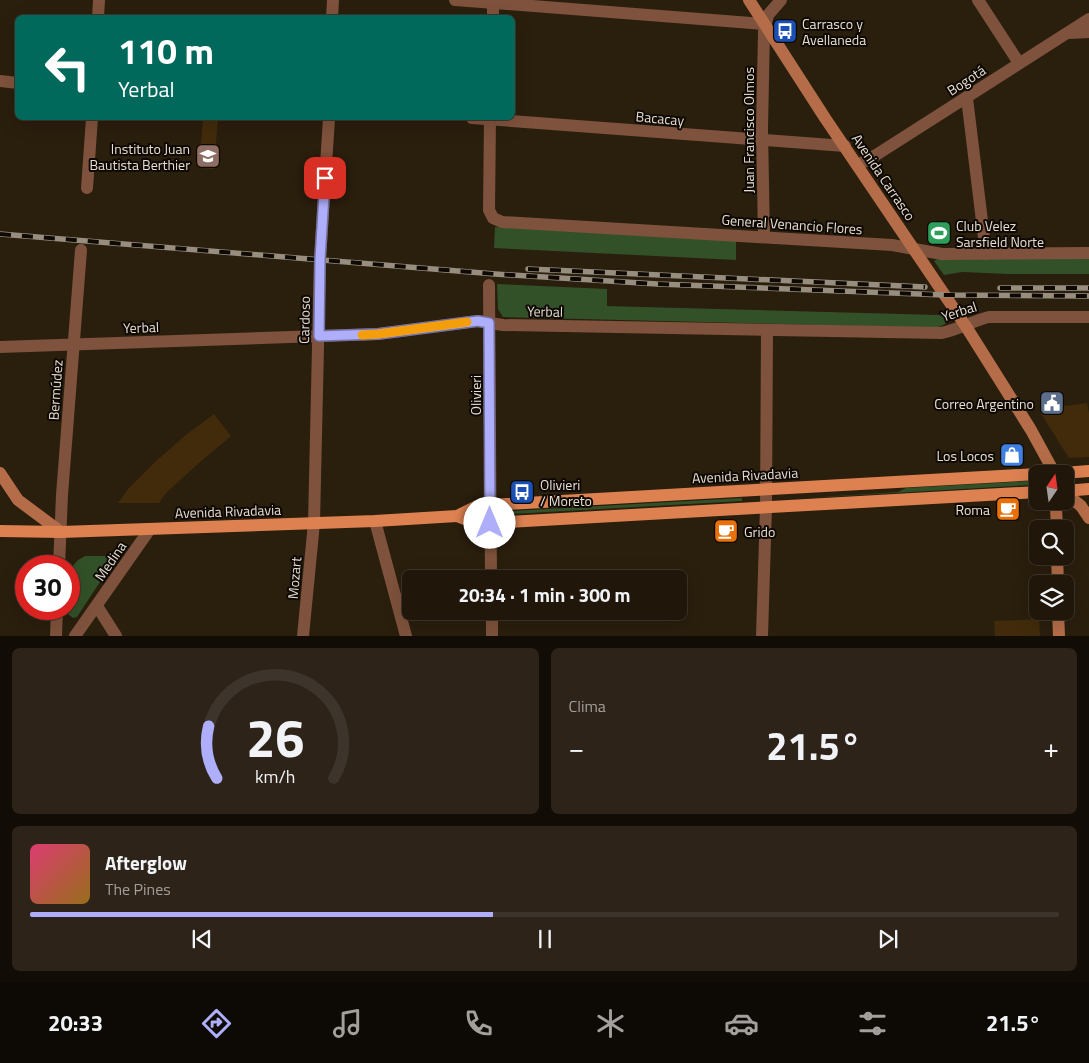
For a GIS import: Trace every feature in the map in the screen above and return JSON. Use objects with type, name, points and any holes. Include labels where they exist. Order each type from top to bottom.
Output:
[{"type":"main road","name":"Avenida Carrasco","points":[[749,0],[825,118],[965,325],[1050,465]]},
{"type":"main road","points":[[1074,472],[1089,471]]},
{"type":"main road","points":[[0,473],[18,500],[61,532]]},
{"type":"main road","name":"Avenida Rivadavia","points":[[0,531],[61,532],[374,521],[457,516],[474,507],[490,505],[1029,474]]},
{"type":"main road","points":[[1074,491],[1089,489]]},
{"type":"main road","name":"Avenida Rivadavia","points":[[457,516],[474,523],[490,523],[1029,493]]},
{"type":"main road","points":[[1074,500],[1089,518]]},
{"type":"main road","points":[[1058,620],[1059,636]]},
{"type":"street","points":[[98,15],[99,0]]},
{"type":"street","points":[[332,15],[333,0]]},
{"type":"street","points":[[455,0],[494,1],[765,24],[768,15],[781,0]]},
{"type":"street","points":[[978,0],[1019,63]]},
{"type":"street","points":[[493,15],[494,1]]},
{"type":"street","name":"Bogotá","points":[[858,165],[967,98],[1089,19]]},
{"type":"street","name":"Juan Francisco Olmos","points":[[764,237],[762,141],[765,24]]},
{"type":"street","points":[[1066,34],[1089,32]]},
{"type":"street","points":[[0,81],[15,83]]},
{"type":"street","points":[[967,98],[986,254]]},
{"type":"street","points":[[87,188],[92,120]]},
{"type":"street","name":"Cardoso","points":[[314,523],[320,260],[329,120]]},
{"type":"street","name":"General Venancio Flores","points":[[490,120],[489,210],[497,221],[892,245],[942,254],[1089,253]]},
{"type":"street","name":"Bacacay","points":[[514,120],[762,141],[845,146]]},
{"type":"street","name":"Bermúdez","points":[[60,555],[81,250]]},
{"type":"street","name":"Olivieri","points":[[489,285],[491,570]]},
{"type":"street","name":"Yerbal","points":[[0,347],[378,334],[478,321],[503,325],[941,333],[988,317],[1089,317]]},
{"type":"street","points":[[762,636],[766,508],[767,330]]},
{"type":"street","points":[[374,521],[406,636]]},
{"type":"street","name":"Mozart","points":[[303,636],[314,523]]},
{"type":"street","name":"Medina","points":[[75,636],[150,529]]},
{"type":"street","points":[[97,606],[116,636]]},
{"type":"street","points":[[56,636],[57,620]]},
{"type":"street","points":[[492,620],[492,636]]},
{"type":"green space","points":[[495,227],[736,241],[736,260],[494,248]]},
{"type":"green space","points":[[1089,258],[1089,274],[962,272],[944,275],[934,261],[938,259]]},
{"type":"green space","points":[[497,284],[607,289],[607,306],[939,315],[946,313],[947,319],[945,324],[937,328],[503,317],[498,309]]},
{"type":"green space","points":[[1029,481],[1029,485],[791,499],[898,492],[906,488]]},
{"type":"green space","points":[[742,498],[742,501],[512,514],[512,511]]},
{"type":"green space","points":[[85,556],[114,556],[115,559],[80,612],[80,559]]},
{"type":"building","points":[[203,120],[218,120],[214,169],[199,168]]},
{"type":"building","points":[[1087,403],[1089,413],[1089,457],[1069,458],[1040,412],[1064,404],[1065,406]]},
{"type":"building","points":[[214,414],[231,436],[165,494],[159,503],[118,503],[129,488],[155,462],[187,434]]},
{"type":"building","points":[[1039,620],[1040,636],[995,636],[994,621]]},
{"type":"railway","points":[[0,234],[495,274],[657,284],[945,295],[1089,296]]},
{"type":"railway","points":[[528,269],[925,287]]},
{"type":"railway","points":[[1000,288],[1089,288]]},
{"type":"slow traffic","points":[[362,335],[467,322]]},
{"type":"place","name":"Carrasco y Avellaneda","points":[[785,31]]},
{"type":"place","name":"Instituto Juan Bautista Berthier","points":[[208,156]]},
{"type":"place","name":"Club Velez Sarsfield Norte","points":[[939,233]]},
{"type":"place","name":"Correo Argentino","points":[[1052,403]]},
{"type":"place","name":"Los Locos","points":[[1012,455]]},
{"type":"place","name":"Olivieri / Moreto","points":[[522,492]]},
{"type":"place","name":"Roma","points":[[1008,509]]},
{"type":"place","name":"Grido","points":[[726,531]]},
{"type":"route","points":[[325,178],[320,260],[319,336],[378,334],[478,321],[489,323],[490,523]]}]
